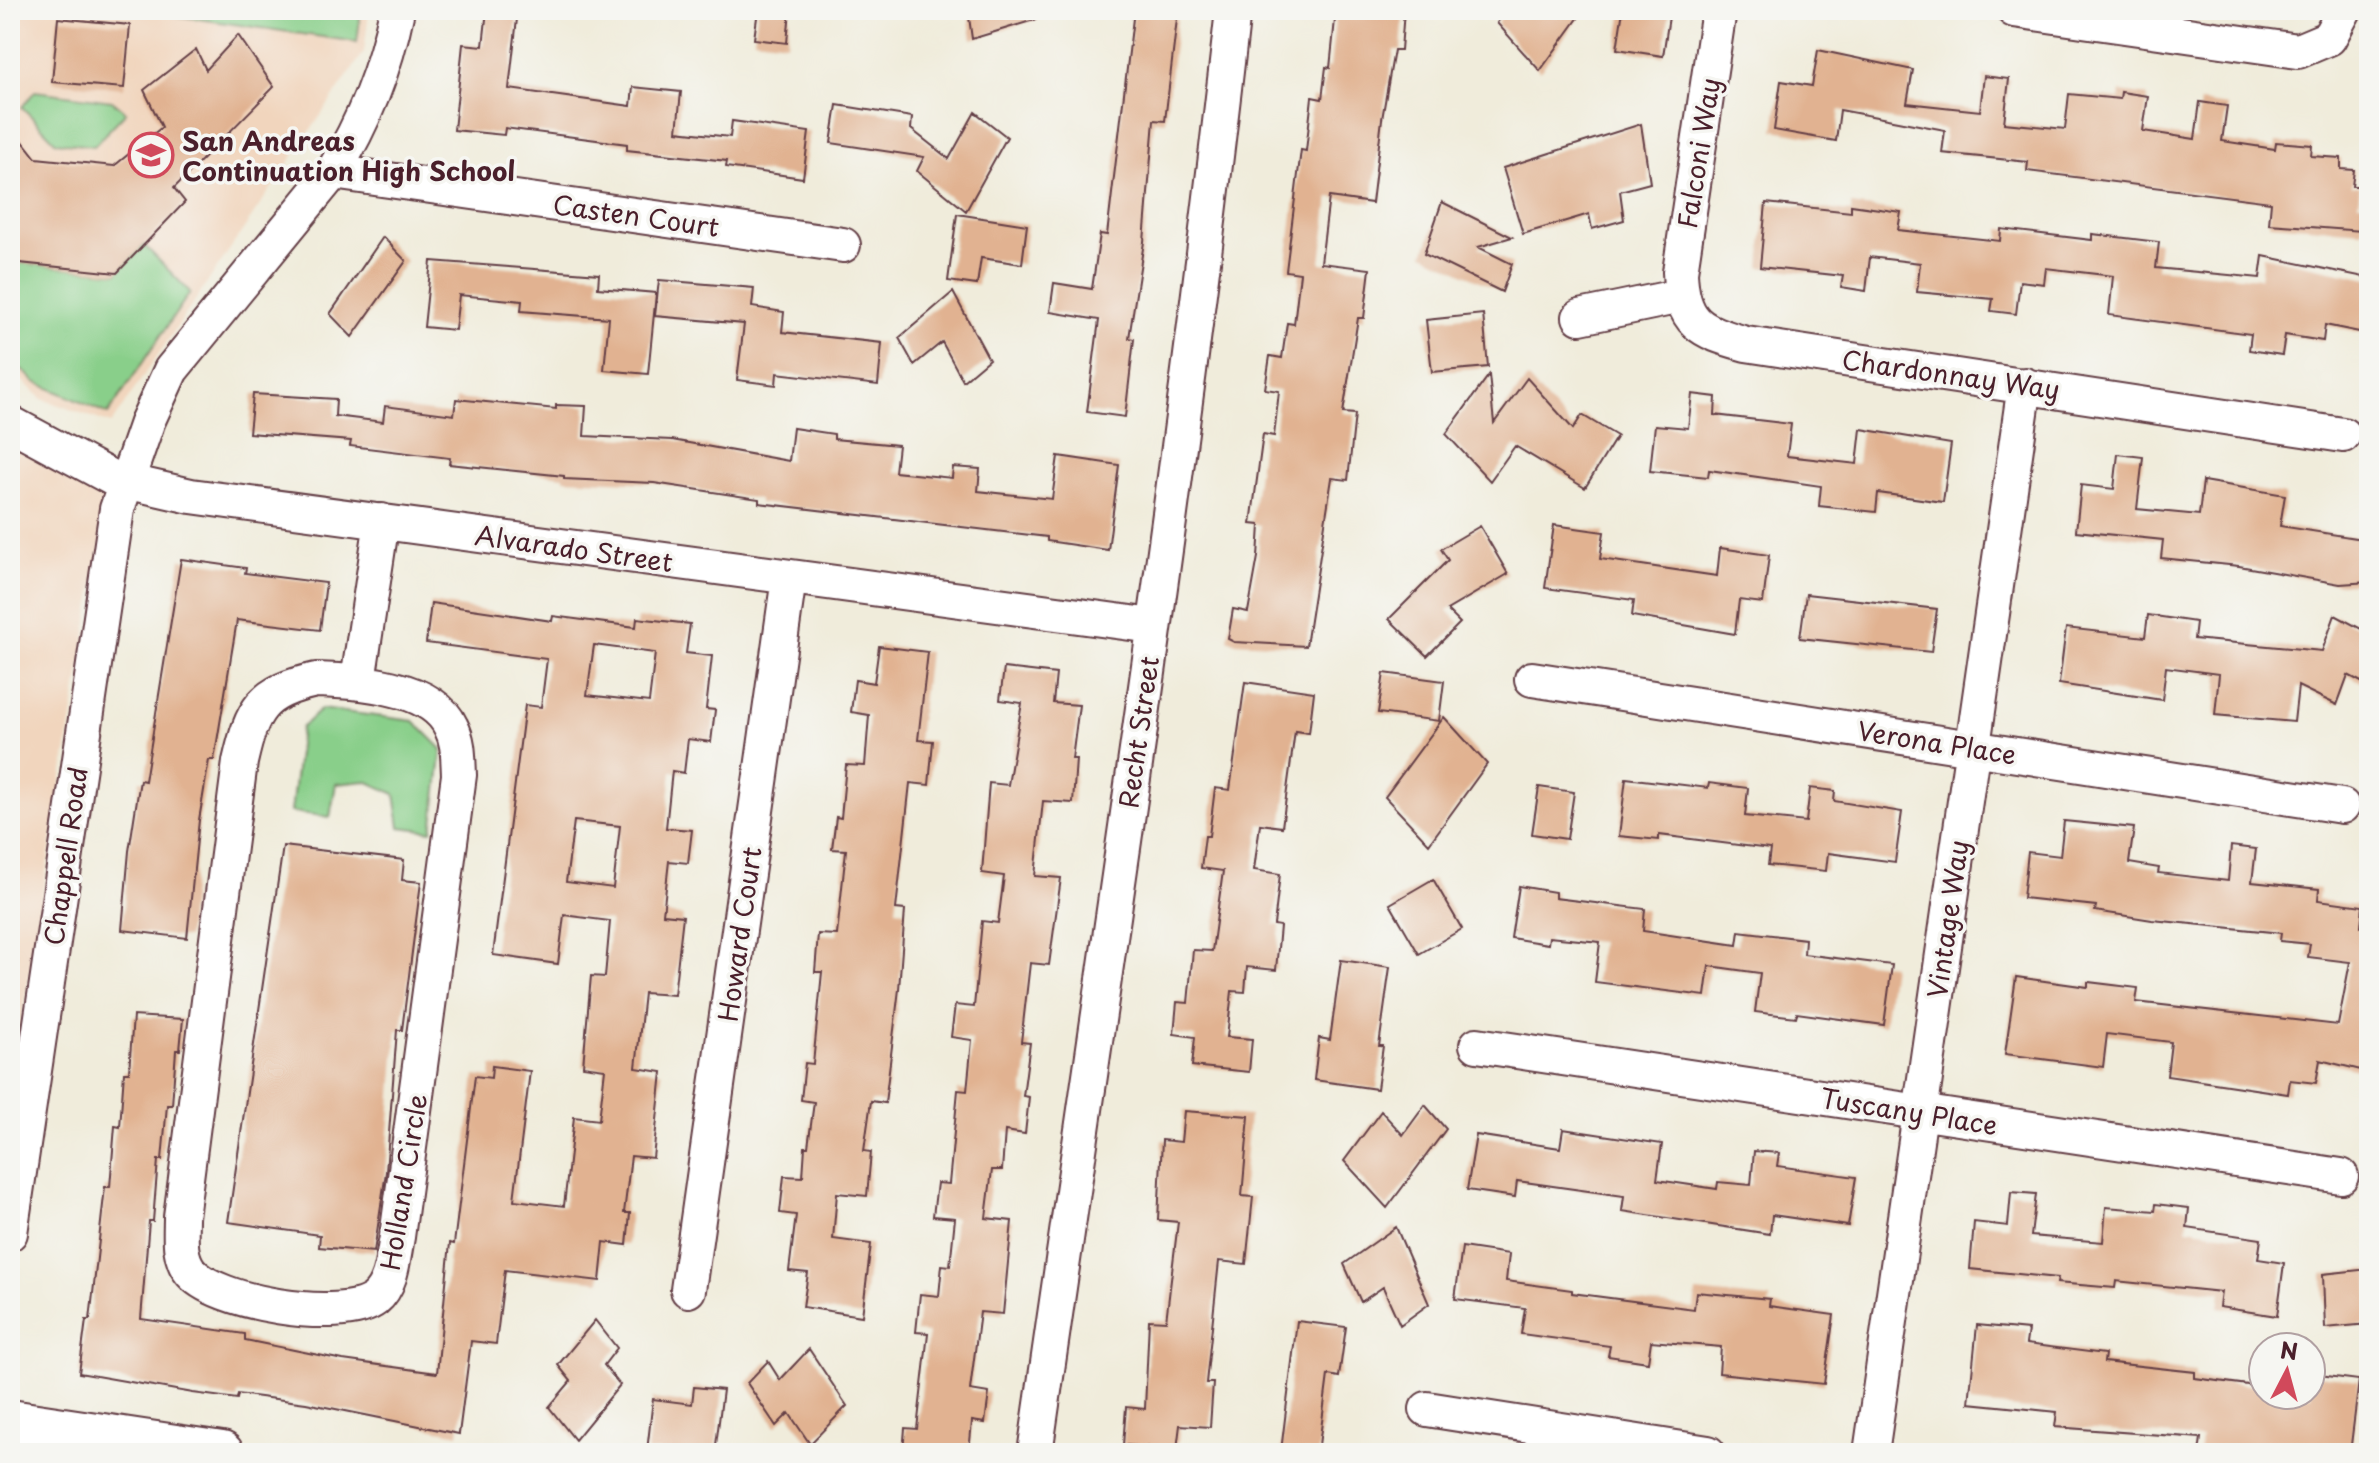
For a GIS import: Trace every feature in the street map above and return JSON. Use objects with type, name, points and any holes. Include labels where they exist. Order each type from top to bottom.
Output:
[{"type":"street","name":"Chappell Road","points":[[10,1233],[117,509],[126,480],[171,370],[333,172],[373,97],[388,55],[397,10]]},
{"type":"street","name":"Recht Street","points":[[1035,1453],[1211,207],[1233,10]]},
{"type":"street","name":"Falconi Way","points":[[1681,296],[1680,272],[1719,10]]},
{"type":"street","points":[[2014,10],[2298,51],[2329,38],[2344,10]]},
{"type":"street","name":"Casten Court","points":[[333,172],[843,245]]},
{"type":"street","points":[[1580,317],[1681,296]]},
{"type":"street","name":"Chardonnay Way","points":[[1681,296],[1689,318],[1698,326],[1746,344],[2343,435]]},
{"type":"street","name":"Vintage Way","points":[[1871,1453],[2025,385]]},
{"type":"street","name":"Alvarado Street","points":[[10,423],[112,478],[191,496],[1153,626]]},
{"type":"street","points":[[358,681],[382,521]]},
{"type":"street","name":"Howard Court","points":[[688,1290],[789,578]]},
{"type":"street","name":"Verona Place","points":[[1532,679],[2342,806]]},
{"type":"street","name":"Holland Circle","points":[[316,680],[358,681],[383,686],[435,707],[445,717],[455,736],[459,775],[397,1237],[388,1280],[382,1292],[364,1305],[317,1310],[244,1298],[200,1281],[185,1263],[181,1217],[240,762],[248,727],[258,707],[287,686],[316,680]]},
{"type":"street","name":"Tuscany Place","points":[[1477,1045],[2341,1176]]},
{"type":"street","points":[[1427,1409],[1708,1453]]},
{"type":"street","points":[[10,1421],[222,1453]]},
{"type":"shaded area","name":"San Andreas Continuation High School","points":[[10,10],[369,10],[364,52],[111,424],[42,399],[10,369]]},
{"type":"shaded area","points":[[10,423],[112,478],[10,1088]]},
{"type":"green space","points":[[137,10],[361,10],[357,42]]},
{"type":"green space","points":[[35,91],[112,101],[126,112],[94,146],[56,142],[22,107]]},
{"type":"green space","points":[[144,245],[190,292],[108,414],[35,382],[10,358],[10,262],[117,273]]},
{"type":"green space","points":[[321,709],[414,721],[442,749],[432,831],[400,827],[395,794],[366,781],[336,784],[330,817],[291,812],[301,728]]},
{"type":"building","points":[[487,10],[518,10],[509,89],[631,106],[633,87],[681,92],[677,131],[730,137],[732,121],[809,132],[803,178],[726,167],[727,161],[627,150],[627,144],[505,128],[504,135],[454,130],[463,44],[483,46]]},
{"type":"building","points":[[758,10],[790,10],[787,43],[754,39]]},
{"type":"building","points":[[968,10],[1046,10],[1047,16],[972,39]]},
{"type":"building","points":[[1134,10],[1178,10],[1165,121],[1154,120],[1144,242],[1129,338],[1134,339],[1125,417],[1087,412],[1099,320],[1050,312],[1054,283],[1092,289],[1100,234],[1107,235]]},
{"type":"building","points":[[1336,10],[1404,10],[1401,50],[1394,50],[1382,119],[1372,203],[1329,197],[1321,263],[1370,269],[1364,318],[1358,318],[1343,413],[1355,414],[1348,480],[1332,478],[1306,646],[1234,642],[1228,639],[1233,609],[1248,612],[1258,557],[1260,525],[1251,524],[1263,434],[1274,436],[1279,391],[1265,389],[1270,356],[1282,358],[1287,323],[1294,324],[1300,273],[1286,271],[1301,150],[1306,151],[1312,97],[1322,99],[1326,67],[1330,68]]},
{"type":"building","points":[[1506,10],[1584,10],[1540,71],[1497,23]]},
{"type":"building","points":[[1623,10],[1670,10],[1663,56],[1617,49]]},
{"type":"building","points":[[58,18],[130,25],[124,88],[52,82]]},
{"type":"building","points":[[238,35],[274,87],[174,188],[185,202],[117,273],[10,262],[10,125],[36,158],[114,166],[162,127],[144,90],[196,49],[206,70]]},
{"type":"building","points":[[1818,50],[1913,70],[1907,103],[1980,111],[1984,76],[2009,79],[2004,123],[2065,129],[2069,94],[2120,99],[2121,92],[2148,96],[2143,131],[2195,139],[2200,102],[2227,106],[2222,141],[2275,149],[2276,142],[2312,145],[2311,156],[2341,158],[2341,169],[2354,170],[2352,186],[2360,186],[2358,203],[2364,203],[2362,231],[2269,224],[2271,202],[2027,171],[2028,162],[1942,153],[1945,130],[1840,110],[1836,141],[1774,130],[1781,81],[1812,86]]},
{"type":"building","points":[[837,105],[912,117],[911,129],[949,159],[975,112],[1007,137],[966,211],[917,171],[924,157],[831,143]]},
{"type":"building","points":[[1641,124],[1650,183],[1620,191],[1624,220],[1592,229],[1589,214],[1523,234],[1503,168]]},
{"type":"building","points":[[1442,202],[1512,237],[1478,247],[1512,264],[1502,292],[1424,254]]},
{"type":"building","points":[[1766,203],[1851,212],[1851,205],[1901,212],[1898,230],[2000,241],[2001,229],[2092,240],[2092,234],[2159,242],[2156,268],[2260,278],[2263,256],[2369,278],[2369,334],[2325,325],[2323,341],[2285,335],[2282,355],[2249,350],[2251,334],[2109,315],[2113,276],[2046,268],[2044,284],[2020,281],[2016,314],[1991,311],[1993,299],[1917,292],[1920,263],[1870,257],[1866,291],[1841,287],[1843,276],[1760,267]]},
{"type":"building","points":[[957,214],[1027,225],[1022,264],[981,258],[977,285],[948,281]]},
{"type":"building","points":[[383,237],[406,261],[352,337],[330,314]]},
{"type":"building","points":[[431,261],[599,274],[598,288],[656,293],[648,374],[604,370],[609,318],[521,311],[522,301],[459,295],[455,330],[424,327]]},
{"type":"building","points":[[659,280],[754,288],[752,307],[784,312],[782,332],[882,343],[878,385],[777,373],[776,385],[737,380],[744,324],[655,316]]},
{"type":"building","points":[[953,292],[989,359],[963,381],[942,342],[914,365],[899,338]]},
{"type":"building","points":[[1483,314],[1488,367],[1432,372],[1426,320]]},
{"type":"building","points":[[1489,375],[1494,423],[1527,378],[1573,429],[1582,415],[1617,436],[1585,488],[1515,446],[1490,481],[1446,434]]},
{"type":"building","points":[[253,394],[336,399],[335,416],[383,422],[385,406],[454,415],[456,399],[556,409],[556,405],[586,406],[584,436],[672,440],[789,461],[793,428],[834,434],[834,439],[898,445],[895,472],[952,478],[953,467],[980,469],[978,491],[1052,499],[1058,456],[1119,465],[1108,550],[1047,541],[1047,537],[759,503],[759,499],[654,483],[564,479],[564,476],[449,464],[450,458],[350,446],[351,441],[249,433]]},
{"type":"building","points":[[1692,394],[1716,397],[1715,415],[1791,424],[1787,456],[1857,464],[1861,429],[1951,444],[1943,502],[1878,493],[1876,512],[1819,506],[1821,486],[1709,470],[1708,477],[1650,471],[1655,425],[1688,428]]},
{"type":"building","points":[[2118,454],[2143,457],[2137,509],[2199,515],[2203,481],[2285,495],[2280,526],[2369,540],[2369,582],[2340,584],[2239,566],[2161,558],[2163,540],[2076,531],[2081,485],[2114,489]]},
{"type":"building","points":[[1554,525],[1604,532],[1600,559],[1717,576],[1720,548],[1769,555],[1763,603],[1739,600],[1735,634],[1632,616],[1634,600],[1545,588]]},
{"type":"building","points":[[1480,526],[1508,574],[1447,610],[1460,623],[1427,656],[1389,619],[1448,560],[1441,549]]},
{"type":"building","points":[[181,559],[246,568],[245,573],[326,583],[320,630],[237,620],[214,760],[209,760],[199,820],[187,938],[122,930],[129,851],[140,780],[145,781]]},
{"type":"building","points":[[1806,594],[1937,609],[1931,652],[1800,638]]},
{"type":"building","points":[[431,603],[552,621],[553,616],[636,627],[637,618],[690,624],[686,653],[712,656],[706,709],[715,710],[711,742],[688,739],[684,773],[672,771],[666,828],[692,830],[688,863],[669,861],[663,914],[683,916],[674,995],[644,993],[636,1068],[662,1072],[653,1158],[631,1156],[624,1213],[630,1213],[627,1245],[604,1242],[600,1281],[505,1270],[496,1344],[471,1341],[459,1434],[306,1403],[238,1394],[237,1399],[79,1373],[86,1320],[90,1320],[105,1187],[110,1187],[115,1126],[120,1127],[124,1072],[129,1072],[133,1016],[183,1019],[180,1050],[176,1050],[172,1105],[167,1105],[162,1160],[158,1160],[153,1221],[149,1221],[141,1319],[245,1334],[245,1340],[343,1360],[437,1373],[450,1243],[454,1244],[475,1076],[491,1078],[492,1066],[530,1071],[514,1200],[564,1206],[574,1117],[599,1120],[605,1069],[583,1066],[591,976],[605,977],[610,921],[564,915],[558,964],[493,955],[525,705],[541,707],[547,659],[426,643]],"holes":[[[594,645],[655,653],[649,702],[587,695]],[[574,821],[620,826],[613,888],[566,882]]]},
{"type":"building","points":[[2148,615],[2196,622],[2194,639],[2322,651],[2335,615],[2369,633],[2369,686],[2348,675],[2337,705],[2298,686],[2294,722],[2215,715],[2219,674],[2166,667],[2162,700],[2059,684],[2066,628],[2145,637]]},
{"type":"building","points":[[879,646],[928,652],[918,740],[933,741],[929,785],[910,783],[896,909],[905,910],[899,989],[885,1103],[871,1101],[864,1151],[871,1152],[867,1196],[837,1193],[833,1239],[871,1244],[862,1316],[803,1307],[808,1273],[789,1271],[796,1215],[780,1213],[784,1176],[803,1177],[805,1147],[808,1147],[814,1102],[801,1100],[805,1063],[813,1064],[822,972],[815,972],[818,934],[837,935],[846,850],[832,849],[836,817],[841,818],[846,765],[865,766],[869,715],[851,712],[855,680],[874,683]]},
{"type":"building","points":[[1004,668],[1056,674],[1053,703],[1079,705],[1072,759],[1076,759],[1073,803],[1043,801],[1035,876],[1061,878],[1049,965],[1030,963],[1021,1042],[1030,1043],[1023,1096],[1029,1097],[1025,1134],[1005,1131],[1002,1170],[992,1170],[986,1218],[1012,1221],[1003,1314],[980,1312],[970,1390],[989,1393],[985,1423],[972,1421],[969,1453],[903,1453],[905,1428],[917,1429],[928,1333],[916,1332],[920,1294],[939,1296],[942,1265],[950,1266],[955,1218],[933,1216],[937,1183],[949,1184],[958,1090],[967,1091],[972,1040],[951,1037],[955,1005],[974,1007],[982,921],[998,923],[1004,876],[982,873],[989,783],[1008,785],[1022,703],[1000,700]]},
{"type":"building","points":[[1384,673],[1444,681],[1439,721],[1378,713]]},
{"type":"building","points":[[1245,682],[1314,692],[1309,733],[1295,731],[1282,827],[1260,824],[1254,870],[1280,874],[1274,925],[1280,926],[1276,970],[1247,967],[1245,992],[1232,991],[1227,1037],[1252,1039],[1249,1072],[1192,1066],[1195,1037],[1174,1034],[1177,1002],[1188,1003],[1193,950],[1212,951],[1223,871],[1201,868],[1215,788],[1230,790]]},
{"type":"building","points":[[1444,717],[1487,764],[1429,844],[1385,797]]},
{"type":"building","points":[[1626,778],[1708,788],[1709,783],[1748,788],[1745,816],[1806,822],[1810,788],[1835,791],[1834,801],[1902,812],[1895,862],[1828,853],[1826,871],[1768,865],[1770,849],[1659,835],[1659,840],[1619,836]]},
{"type":"building","points":[[1539,787],[1574,792],[1567,839],[1532,834]]},
{"type":"building","points":[[2064,821],[2134,828],[2129,863],[2159,868],[2158,873],[2228,881],[2231,846],[2256,849],[2252,882],[2319,889],[2318,900],[2363,906],[2361,927],[2369,928],[2364,1007],[2369,1008],[2369,1072],[2320,1060],[2316,1083],[2290,1080],[2288,1094],[2167,1076],[2171,1042],[2107,1034],[2103,1067],[2005,1054],[2016,977],[2088,987],[2088,982],[2138,988],[2136,1002],[2338,1025],[2350,962],[2308,957],[2310,944],[2280,941],[2281,933],[2152,920],[2095,911],[2096,906],[2023,898],[2028,852],[2060,856]]},
{"type":"building","points":[[283,846],[404,860],[402,880],[421,882],[402,1030],[397,1030],[386,1172],[374,1252],[319,1247],[320,1235],[228,1222]]},
{"type":"building","points":[[1433,879],[1462,929],[1419,954],[1390,904]]},
{"type":"building","points":[[1519,886],[1555,892],[1555,898],[1645,909],[1643,931],[1737,945],[1739,931],[1805,939],[1804,954],[1892,965],[1884,1025],[1797,1013],[1796,1017],[1755,1012],[1760,973],[1709,966],[1705,996],[1595,982],[1600,942],[1549,937],[1548,944],[1511,938]]},
{"type":"building","points":[[1341,960],[1390,967],[1379,1046],[1383,1046],[1377,1089],[1314,1080],[1319,1038],[1330,1040]]},
{"type":"building","points":[[1425,1105],[1446,1129],[1387,1208],[1344,1161],[1381,1111],[1403,1135]]},
{"type":"building","points":[[1184,1111],[1249,1116],[1242,1196],[1253,1197],[1246,1264],[1219,1261],[1206,1383],[1213,1383],[1210,1427],[1180,1425],[1177,1449],[1123,1445],[1126,1407],[1145,1409],[1149,1320],[1166,1321],[1178,1222],[1158,1220],[1162,1140],[1181,1142]]},
{"type":"building","points":[[1563,1129],[1662,1144],[1657,1180],[1717,1189],[1718,1182],[1751,1185],[1754,1151],[1779,1153],[1777,1166],[1856,1177],[1848,1226],[1772,1215],[1770,1234],[1622,1211],[1624,1196],[1517,1181],[1515,1197],[1467,1190],[1476,1135],[1560,1148]]},
{"type":"building","points":[[2011,1192],[2036,1194],[2031,1236],[2103,1242],[2106,1207],[2155,1211],[2156,1204],[2189,1208],[2187,1228],[2261,1239],[2258,1259],[2284,1263],[2277,1316],[2219,1307],[2221,1292],[2116,1281],[2115,1288],[2057,1283],[2058,1278],[1970,1269],[1974,1222],[2008,1226]]},
{"type":"building","points":[[1396,1227],[1429,1304],[1400,1325],[1383,1287],[1361,1302],[1344,1264]]},
{"type":"building","points":[[1462,1247],[1509,1254],[1506,1281],[1694,1309],[1696,1292],[1770,1299],[1769,1306],[1834,1315],[1824,1384],[1719,1373],[1721,1347],[1651,1341],[1648,1362],[1608,1356],[1610,1346],[1521,1334],[1525,1308],[1455,1299]]},
{"type":"building","points":[[2369,1269],[2369,1324],[2325,1328],[2323,1274]]},
{"type":"building","points":[[595,1320],[617,1348],[604,1365],[620,1385],[575,1440],[549,1407],[571,1381],[558,1365]]},
{"type":"building","points":[[1297,1321],[1346,1327],[1339,1377],[1328,1375],[1318,1453],[1281,1451]]},
{"type":"building","points":[[1977,1325],[2028,1330],[2026,1344],[2105,1354],[2104,1362],[2195,1372],[2195,1378],[2247,1385],[2247,1411],[2327,1411],[2327,1376],[2359,1380],[2350,1453],[2306,1453],[2258,1447],[2257,1453],[2199,1453],[2201,1438],[2055,1427],[2057,1412],[1969,1403]]},
{"type":"building","points":[[809,1349],[847,1406],[810,1444],[789,1413],[776,1426],[747,1383],[768,1361],[780,1380]]},
{"type":"building","points":[[694,1387],[723,1390],[715,1453],[647,1451],[653,1399],[692,1404]]},
{"type":"place","name":"San Andreas Continuation High School","points":[[151,155]]}]
